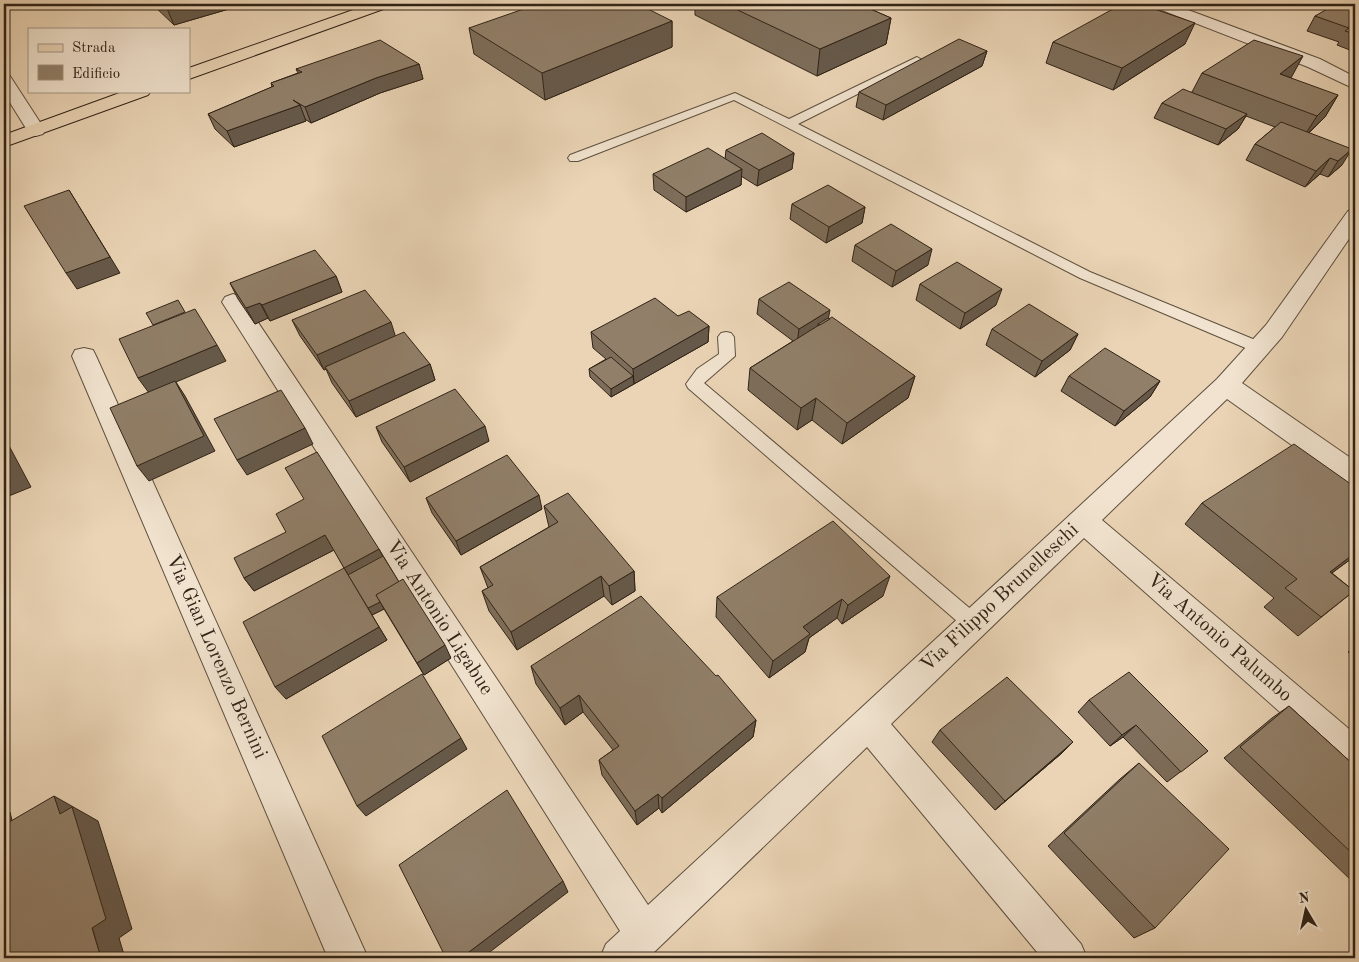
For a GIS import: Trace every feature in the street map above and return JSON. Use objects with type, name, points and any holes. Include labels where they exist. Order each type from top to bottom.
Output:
[{"type":"main road","points":[[190,74],[384,4]]},
{"type":"main road","points":[[4,141],[139,92]]},
{"type":"street","points":[[1159,4],[1314,63],[1355,84]]},
{"type":"street","points":[[4,80],[36,130]]},
{"type":"street","name":"Via Filippo Brunelleschi","points":[[620,958],[1226,385],[1260,348],[1288,313],[1355,215]]},
{"type":"street","name":"Via Antonio Ligabue","points":[[233,302],[645,934]]},
{"type":"street","name":"Via Gian Lorenzo Bernini","points":[[84,356],[348,958]]},
{"type":"street","points":[[1226,385],[1355,475]]},
{"type":"street","name":"Via Antonio Palumbo","points":[[1083,520],[1355,756]]},
{"type":"street","points":[[868,723],[1067,958]]},
{"type":"lane","points":[[789,124],[917,60]]},
{"type":"lane","points":[[574,158],[735,96],[1085,275],[1260,348]]},
{"type":"lane","points":[[726,337],[726,356],[703,373],[694,384],[973,624]]},
{"type":"building","points":[[538,4],[638,4],[672,21],[542,73],[469,28]]},
{"type":"building","points":[[725,4],[859,4],[891,18],[820,49]]},
{"type":"building","points":[[1122,4],[1140,4],[1195,23],[1122,68],[1053,42]]},
{"type":"building","points":[[1336,4],[1355,4],[1355,34],[1345,31],[1349,28],[1315,16]]},
{"type":"building","points":[[959,39],[987,51],[886,105],[859,92]]},
{"type":"building","points":[[380,40],[419,64],[376,78],[305,107],[293,100],[300,105],[227,131],[208,114],[274,86],[271,83],[302,72],[296,69]]},
{"type":"building","points":[[1254,40],[1303,56],[1280,74],[1338,95],[1317,116],[1202,73]]},
{"type":"building","points":[[1183,89],[1247,114],[1226,129],[1162,103]]},
{"type":"building","points":[[1281,122],[1352,149],[1338,161],[1330,158],[1316,171],[1255,144]]},
{"type":"building","points":[[762,133],[794,153],[759,170],[726,150]]},
{"type":"building","points":[[708,148],[742,169],[686,197],[653,174]]},
{"type":"building","points":[[828,185],[865,207],[829,227],[792,204]]},
{"type":"building","points":[[69,190],[110,257],[66,273],[24,206]]},
{"type":"building","points":[[891,224],[932,249],[896,271],[855,245]]},
{"type":"building","points":[[315,250],[336,276],[262,305],[260,303],[246,308],[230,283]]},
{"type":"building","points":[[957,262],[1002,289],[965,313],[920,284]]},
{"type":"building","points":[[789,282],[830,310],[799,329],[759,299]]},
{"type":"building","points":[[365,290],[391,322],[317,355],[292,320]]},
{"type":"building","points":[[655,298],[678,316],[689,311],[709,326],[633,369],[591,332]]},
{"type":"building","points":[[178,300],[185,312],[153,325],[146,313]]},
{"type":"building","points":[[1029,304],[1078,334],[1042,361],[992,329]]},
{"type":"building","points":[[195,309],[217,345],[138,378],[119,339]]},
{"type":"building","points":[[832,317],[915,376],[847,423],[816,398],[801,408],[750,368]]},
{"type":"building","points":[[828,318],[830,319],[820,325],[818,324]]},
{"type":"building","points":[[404,332],[430,364],[349,401],[325,367]]},
{"type":"building","points":[[1105,348],[1160,381],[1124,411],[1069,376]]},
{"type":"building","points":[[611,357],[633,376],[611,389],[589,369]]},
{"type":"building","points":[[175,381],[204,436],[137,466],[110,408]]},
{"type":"building","points":[[455,389],[485,426],[404,467],[376,427]]},
{"type":"building","points":[[281,390],[305,428],[237,460],[214,419]]},
{"type":"building","points":[[1294,444],[1355,487],[1355,553],[1330,572],[1354,591],[1321,617],[1285,588],[1297,579],[1202,503]]},
{"type":"building","points":[[317,452],[379,549],[344,568],[325,535],[244,578],[234,558],[286,532],[276,514],[304,499],[285,468]]},
{"type":"building","points":[[4,454],[10,466],[4,469]]},
{"type":"building","points":[[507,455],[539,495],[456,541],[426,498]]},
{"type":"building","points":[[568,493],[634,571],[609,586],[601,576],[511,632],[482,591],[493,585],[480,567],[558,522],[544,506]]},
{"type":"building","points":[[833,521],[890,576],[848,605],[842,599],[803,627],[810,634],[773,661],[717,597]]},
{"type":"building","points":[[383,556],[399,582],[376,595],[380,602],[368,608],[348,575]]},
{"type":"building","points":[[344,568],[379,627],[275,687],[243,622]]},
{"type":"building","points":[[403,579],[445,645],[417,663],[376,595]]},
{"type":"building","points":[[641,596],[716,676],[718,675],[756,720],[662,798],[658,794],[635,811],[599,760],[619,746],[579,695],[560,708],[531,666]]},
{"type":"building","points":[[1129,672],[1208,751],[1181,772],[1136,725],[1122,735],[1089,700]]},
{"type":"building","points":[[422,674],[461,738],[357,806],[322,736]]},
{"type":"building","points":[[1007,677],[1073,742],[1005,801],[940,730]]},
{"type":"building","points":[[1289,706],[1355,766],[1355,856],[1240,747]]},
{"type":"building","points":[[1139,763],[1229,849],[1155,928],[1064,833]]},
{"type":"building","points":[[507,790],[563,881],[461,958],[446,958],[399,865]]},
{"type":"building","points":[[54,796],[60,814],[72,807],[106,919],[92,928],[101,958],[4,958],[4,825]]},
{"type":"building","points":[[988,954],[992,958],[984,958]]}]
